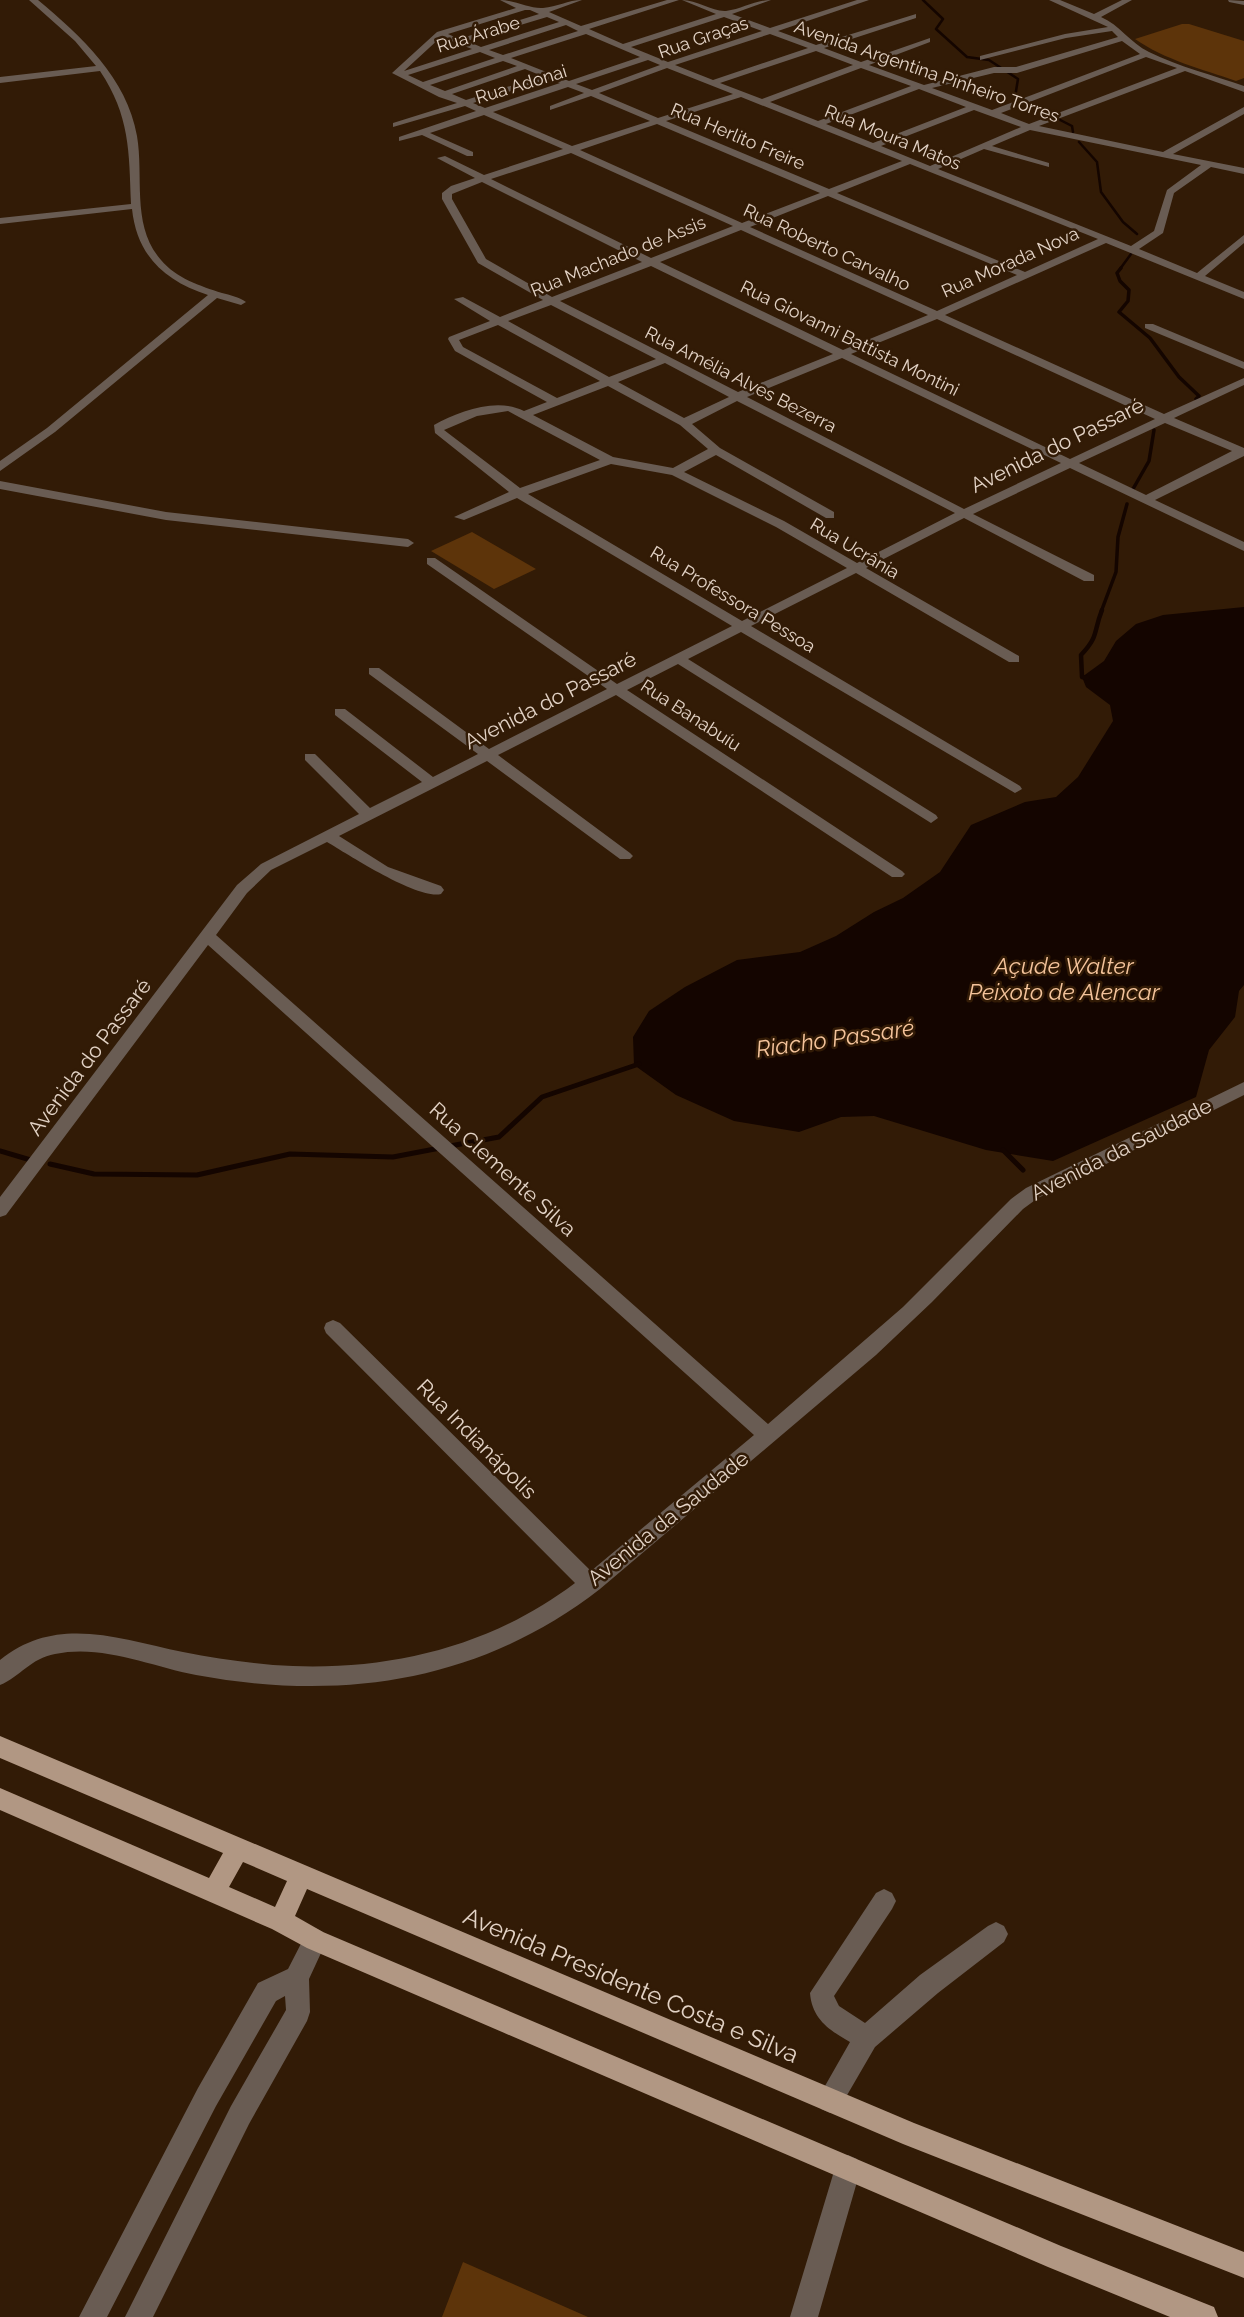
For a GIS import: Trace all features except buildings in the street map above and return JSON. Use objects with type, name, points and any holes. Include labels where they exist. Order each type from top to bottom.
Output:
[{"type":"main road","name":"Avenida Presidente Costa e Silva","points":[[0,1747],[830,2100],[1244,2266]]},
{"type":"main road","points":[[0,1799],[280,1921],[315,1941],[1057,2258],[1204,2317]]},
{"type":"main road","points":[[214,1892],[238,1848]]},
{"type":"main road","points":[[280,1921],[302,1875]]},
{"type":"street","points":[[33,0],[74,34],[118,94],[130,125],[136,161],[139,229],[152,258],[182,282],[242,302]]},
{"type":"street","name":"Rua Moura Matos","points":[[504,0],[534,8],[648,57],[1244,296]]},
{"type":"street","points":[[398,74],[440,34],[534,8],[578,0]]},
{"type":"street","points":[[421,85],[675,0]]},
{"type":"street","name":"Avenida Argentina Pinheiro Torres","points":[[686,0],[1029,127],[1242,169]]},
{"type":"street","points":[[624,47],[764,0]]},
{"type":"street","name":"Rua Graças","points":[[553,108],[669,64],[865,0]]},
{"type":"street","points":[[1053,0],[1112,26],[1123,38],[1146,54],[1244,89]]},
{"type":"street","points":[[1094,17],[1128,0]]},
{"type":"street","points":[[1232,0],[1244,3]]},
{"type":"street","points":[[823,5],[834,10]]},
{"type":"street","points":[[460,41],[534,8]]},
{"type":"street","points":[[713,82],[913,16]]},
{"type":"street","name":"Rua Árabe","points":[[398,74],[565,23]]},
{"type":"street","points":[[982,58],[1112,26]]},
{"type":"street","name":"Rua Herlito Freire","points":[[440,34],[526,66],[1022,274]]},
{"type":"street","points":[[819,124],[920,88],[1027,68],[1123,38]]},
{"type":"street","points":[[763,102],[927,40]]},
{"type":"street","points":[[990,114],[1146,54]]},
{"type":"street","name":"Rua Adonai","points":[[402,139],[648,57]]},
{"type":"street","points":[[442,95],[526,66]]},
{"type":"street","points":[[0,80],[101,68]]},
{"type":"street","points":[[930,169],[1029,127],[1185,68]]},
{"type":"street","name":"Rua Roberto Carvalho","points":[[398,74],[573,150],[1163,418],[1243,451]]},
{"type":"street","points":[[396,125],[550,76]]},
{"type":"street","points":[[481,179],[741,93]]},
{"type":"street","points":[[873,146],[973,107]]},
{"type":"street","points":[[1165,154],[1244,110]]},
{"type":"street","points":[[424,133],[470,154]]},
{"type":"street","points":[[986,147],[1046,165]]},
{"type":"street","name":"Rua Giovanni Battista Montini","points":[[442,158],[840,354],[1244,547]]},
{"type":"street","name":"Rua Machado de Assis","points":[[556,402],[459,349],[453,342],[457,337],[910,161]]},
{"type":"street","points":[[1132,249],[1157,236],[1164,222],[1170,192],[1209,164]]},
{"type":"street","name":"Rua Amélia Alves Bezerra","points":[[481,179],[447,193],[460,226],[482,261],[549,302],[739,396],[1088,578]]},
{"type":"street","points":[[0,221],[136,206]]},
{"type":"street","points":[[1199,276],[1244,238]]},
{"type":"street","name":"Rua Morada Nova","points":[[684,423],[739,396],[935,316],[1022,274],[1106,239]]},
{"type":"street","points":[[1231,249],[1244,253]]},
{"type":"street","points":[[0,454],[202,290]]},
{"type":"street","points":[[0,467],[51,430],[216,294]]},
{"type":"street","points":[[459,299],[684,423],[716,450],[675,472],[610,460],[523,415]]},
{"type":"street","points":[[1149,326],[1244,366]]},
{"type":"street","points":[[523,415],[666,359]]},
{"type":"street","name":"Avenida do Passaré","points":[[0,1210],[243,889],[266,867],[965,513],[1244,381]]},
{"type":"street","name":"Rua Professora Pessoa","points":[[523,415],[510,408],[500,408],[439,425],[439,431],[518,493],[1015,789]]},
{"type":"street","name":"Rua Ucrânia","points":[[716,450],[830,515]]},
{"type":"street","points":[[1145,500],[1243,451]]},
{"type":"street","points":[[460,517],[610,460]]},
{"type":"street","name":"Rua Ucrânia","points":[[675,472],[757,511],[1014,659]]},
{"type":"street","points":[[0,485],[166,516],[408,543]]},
{"type":"street","name":"Rua Banabuíu","points":[[431,561],[616,689],[897,874]]},
{"type":"street","points":[[678,658],[931,818]]},
{"type":"street","points":[[374,671],[625,856]]},
{"type":"street","points":[[340,712],[433,784]]},
{"type":"street","points":[[310,757],[369,815]]},
{"type":"street","points":[[328,836],[383,870],[436,890]]},
{"type":"street","name":"Rua Clemente Silva","points":[[207,936],[768,1436]]},
{"type":"street","name":"Avenida da Saudade","points":[[0,1675],[32,1651],[71,1642],[199,1665],[328,1675],[406,1668],[508,1636],[534,1623],[589,1583],[768,1436],[896,1326],[1017,1204],[1032,1193],[1244,1088]]},
{"type":"street","name":"Rua Indianápolis","points":[[333,1328],[589,1583]]},
{"type":"street","points":[[866,2038],[826,2013],[822,2005],[822,1993],[884,1901]]},
{"type":"street","points":[[830,2100],[866,2038],[929,1984],[996,1934]]},
{"type":"street","points":[[139,2317],[240,2115],[298,2012],[297,1978],[315,1941]]},
{"type":"street","points":[[93,2317],[207,2097],[267,1992],[297,1978]]},
{"type":"street","points":[[804,2317],[848,2168]]},
{"type":"shaded area","points":[[1182,24],[1244,41],[1244,78],[1236,81],[1184,63],[1135,39]]},
{"type":"shaded area","points":[[472,532],[536,569],[494,589],[431,551]]},
{"type":"shaded area","points":[[463,2262],[588,2317],[442,2317]]},
{"type":"water","name":"Açude Walter Peixoto de Alencar","points":[[1244,607],[1244,985],[1239,991],[1235,1017],[1209,1050],[1196,1097],[1053,1161],[986,1150],[874,1116],[841,1117],[799,1132],[734,1121],[676,1095],[634,1065],[633,1037],[649,1011],[685,987],[737,960],[800,952],[836,936],[874,912],[903,898],[940,872],[971,825],[1025,802],[1056,797],[1078,777],[1113,721],[1110,705],[1086,687],[1082,677],[1104,661],[1116,641],[1136,624],[1163,615]]},
{"type":"waterway","name":"Riacho Passaré","points":[[923,0],[943,19],[936,29],[967,57],[989,60],[1018,79],[1015,97],[1072,126],[1073,132]]},
{"type":"waterway","name":"Riacho Passaré","points":[[1079,142],[1097,162],[1101,192],[1123,222],[1137,234]]},
{"type":"waterway","name":"Riacho Passaré","points":[[1120,269],[1131,254]]},
{"type":"waterway","name":"Riacho Passaré","points":[[1121,268],[1117,273],[1120,281],[1129,290],[1128,301],[1119,312],[1150,338],[1179,377],[1199,396],[1196,399]]},
{"type":"waterway","name":"Riacho Passaré","points":[[1133,489],[1149,461],[1154,430]]},
{"type":"waterway","name":"Riacho Passaré","points":[[1101,612],[1116,572],[1118,537],[1127,504]]},
{"type":"waterway","name":"Riacho Passaré","points":[[1087,678],[1082,677],[1081,655],[1093,638],[1102,610]]},
{"type":"waterway","name":"Riacho Passaré","points":[[450,1146],[499,1137],[542,1097],[639,1064]]},
{"type":"waterway","name":"Riacho Passaré","points":[[50,1164],[94,1174],[197,1175],[290,1154],[393,1157],[440,1148]]},
{"type":"waterway","points":[[1003,1150],[1023,1170]]},
{"type":"waterway","name":"Riacho Passaré","points":[[0,1151],[34,1161]]}]
